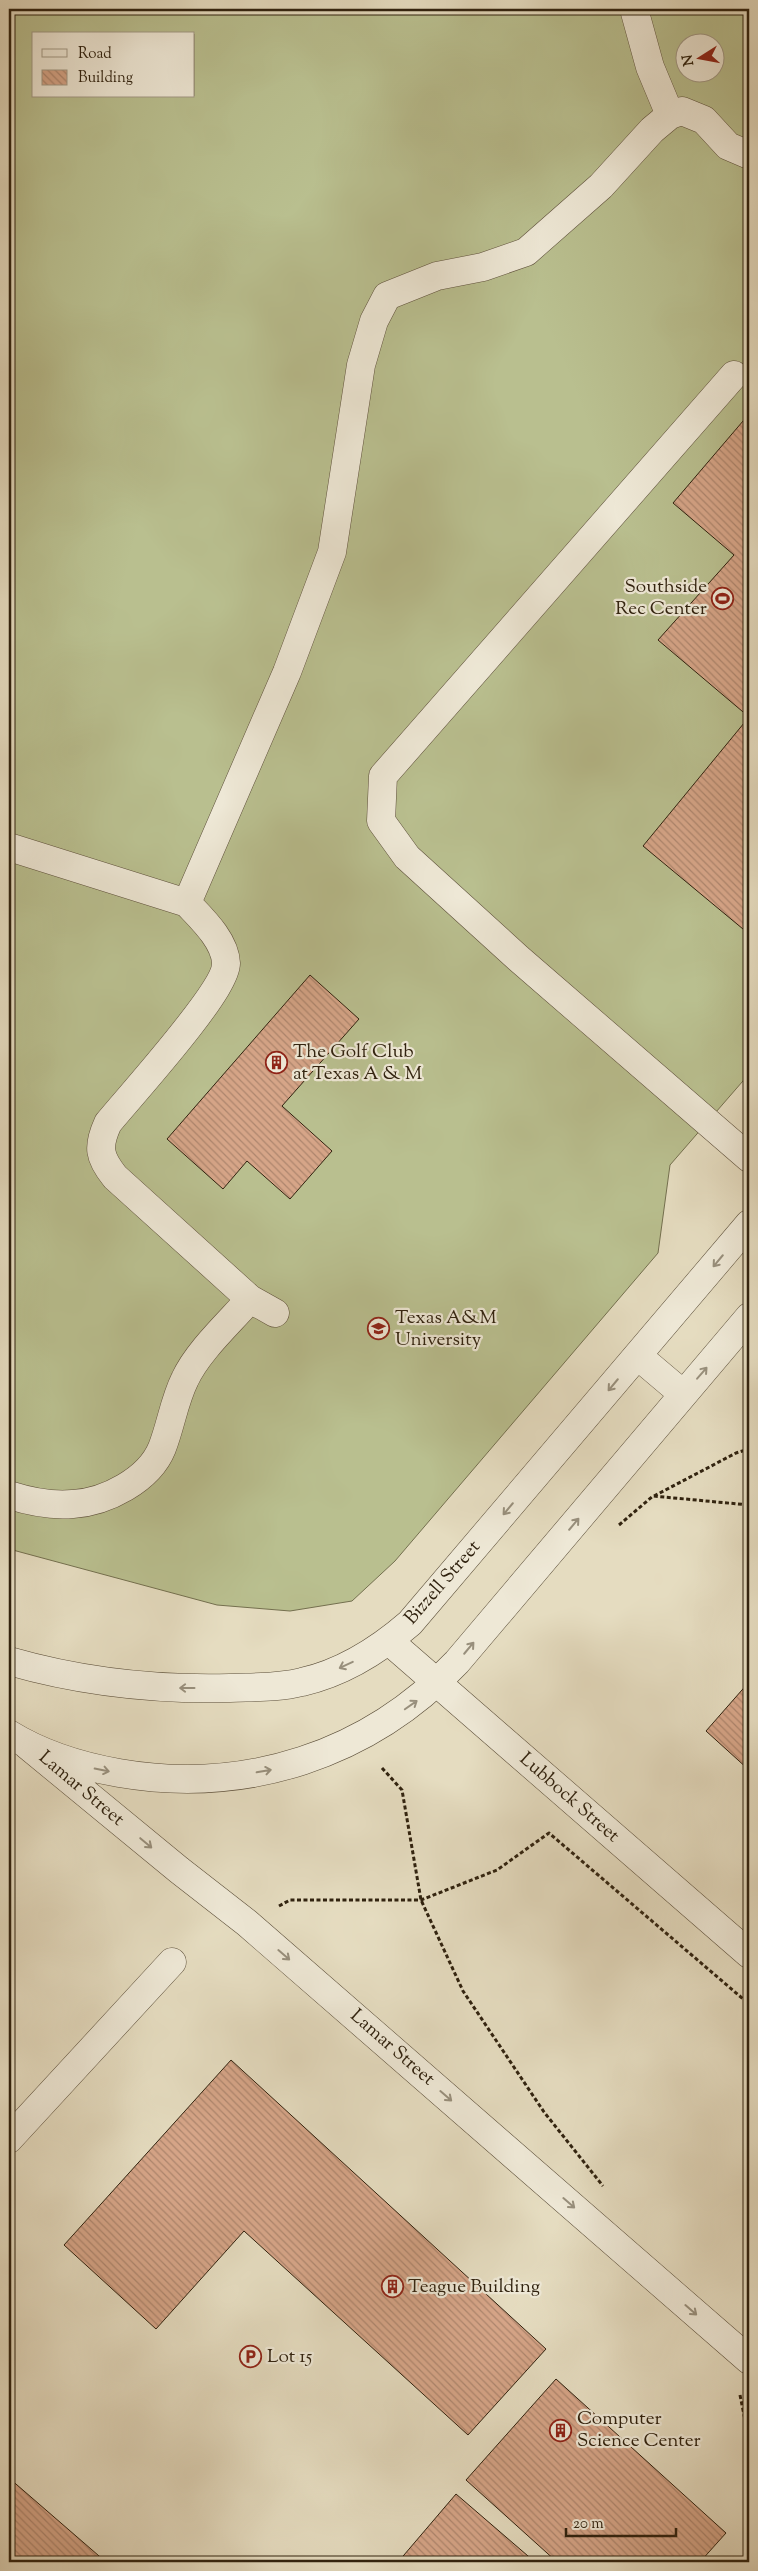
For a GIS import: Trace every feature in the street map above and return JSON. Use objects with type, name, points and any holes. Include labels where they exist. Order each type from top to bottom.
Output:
[{"type":"street","points":[[634,9],[650,67],[670,115]]},
{"type":"street","points":[[187,903],[287,672],[332,552],[361,365],[374,321],[387,296],[437,276],[483,267],[526,252],[600,186],[652,130],[670,115],[682,111],[704,120],[728,146],[749,155]]},
{"type":"street","points":[[734,375],[384,776],[381,821],[407,857],[518,958],[749,1158]]},
{"type":"street","points":[[9,847],[187,903],[208,925],[219,943],[226,963],[221,981],[205,1006],[108,1123],[102,1137],[102,1160],[115,1177],[250,1299],[275,1313]]},
{"type":"street","name":"Bizzell Street","points":[[9,1661],[69,1677],[142,1686],[208,1688],[280,1686],[320,1677],[362,1658],[389,1641],[410,1623],[749,1224]]},
{"type":"street","points":[[9,1495],[24,1500],[73,1504],[114,1494],[141,1477],[162,1449],[185,1378],[195,1363],[250,1299]]},
{"type":"street","points":[[18,1740],[64,1762],[137,1776],[173,1780],[206,1780],[276,1769],[334,1750],[397,1715],[436,1684],[749,1318]]},
{"type":"street","points":[[638,1356],[683,1394]]},
{"type":"street","name":"Lubbock Street","points":[[389,1641],[436,1684],[749,1954]]},
{"type":"street","name":"Lamar Street","points":[[18,1740],[248,1923],[749,2360]]},
{"type":"street","points":[[9,2139],[172,1962]]},
{"type":"path","points":[[614,1530],[653,1496],[736,1453],[749,1449]]},
{"type":"path","points":[[653,1496],[749,1505]]},
{"type":"path","points":[[382,1768],[402,1790],[421,1900],[463,1991],[544,2112],[609,2194]]},
{"type":"path","points":[[248,1923],[290,1900],[421,1900],[497,1870],[549,1832],[749,2004]]},
{"type":"path","points":[[740,2396],[749,2440]]},
{"type":"path","points":[[749,2528],[747,2542],[749,2551]]},
{"type":"green space","points":[[9,9],[749,9],[749,1074],[670,1165],[658,1253],[395,1561],[352,1601],[290,1611],[217,1605],[9,1549]]},
{"type":"building","name":"Southside Rec Center","points":[[749,414],[749,717],[658,640],[734,555],[673,503]]},
{"type":"building","points":[[749,717],[749,934],[643,846]]},
{"type":"building","name":"The Golf Club at Texas A & M","points":[[310,975],[359,1019],[282,1106],[332,1151],[290,1199],[247,1161],[223,1189],[167,1139]]},
{"type":"building","points":[[749,1682],[749,1770],[706,1731]]},
{"type":"building","name":"Teague Building","points":[[231,2060],[546,2349],[468,2435],[244,2231],[156,2329],[64,2245]]},
{"type":"building","name":"Computer Science Center","points":[[556,2379],[726,2533],[700,2562],[557,2562],[466,2480]]},
{"type":"building","points":[[9,2478],[106,2562],[9,2562]]},
{"type":"building","points":[[456,2494],[535,2562],[398,2562]]},
{"type":"place","name":"Southside Rec Center","points":[[723,598]]},
{"type":"place","name":"The Golf Club at Texas A & M","points":[[277,1063]]},
{"type":"place","name":"Texas A&M University","points":[[379,1329]]},
{"type":"place","name":"Teague Building","points":[[392,2287]]},
{"type":"place","name":"Lot 15","points":[[251,2357]]},
{"type":"place","name":"Computer Science Center","points":[[561,2430]]}]
